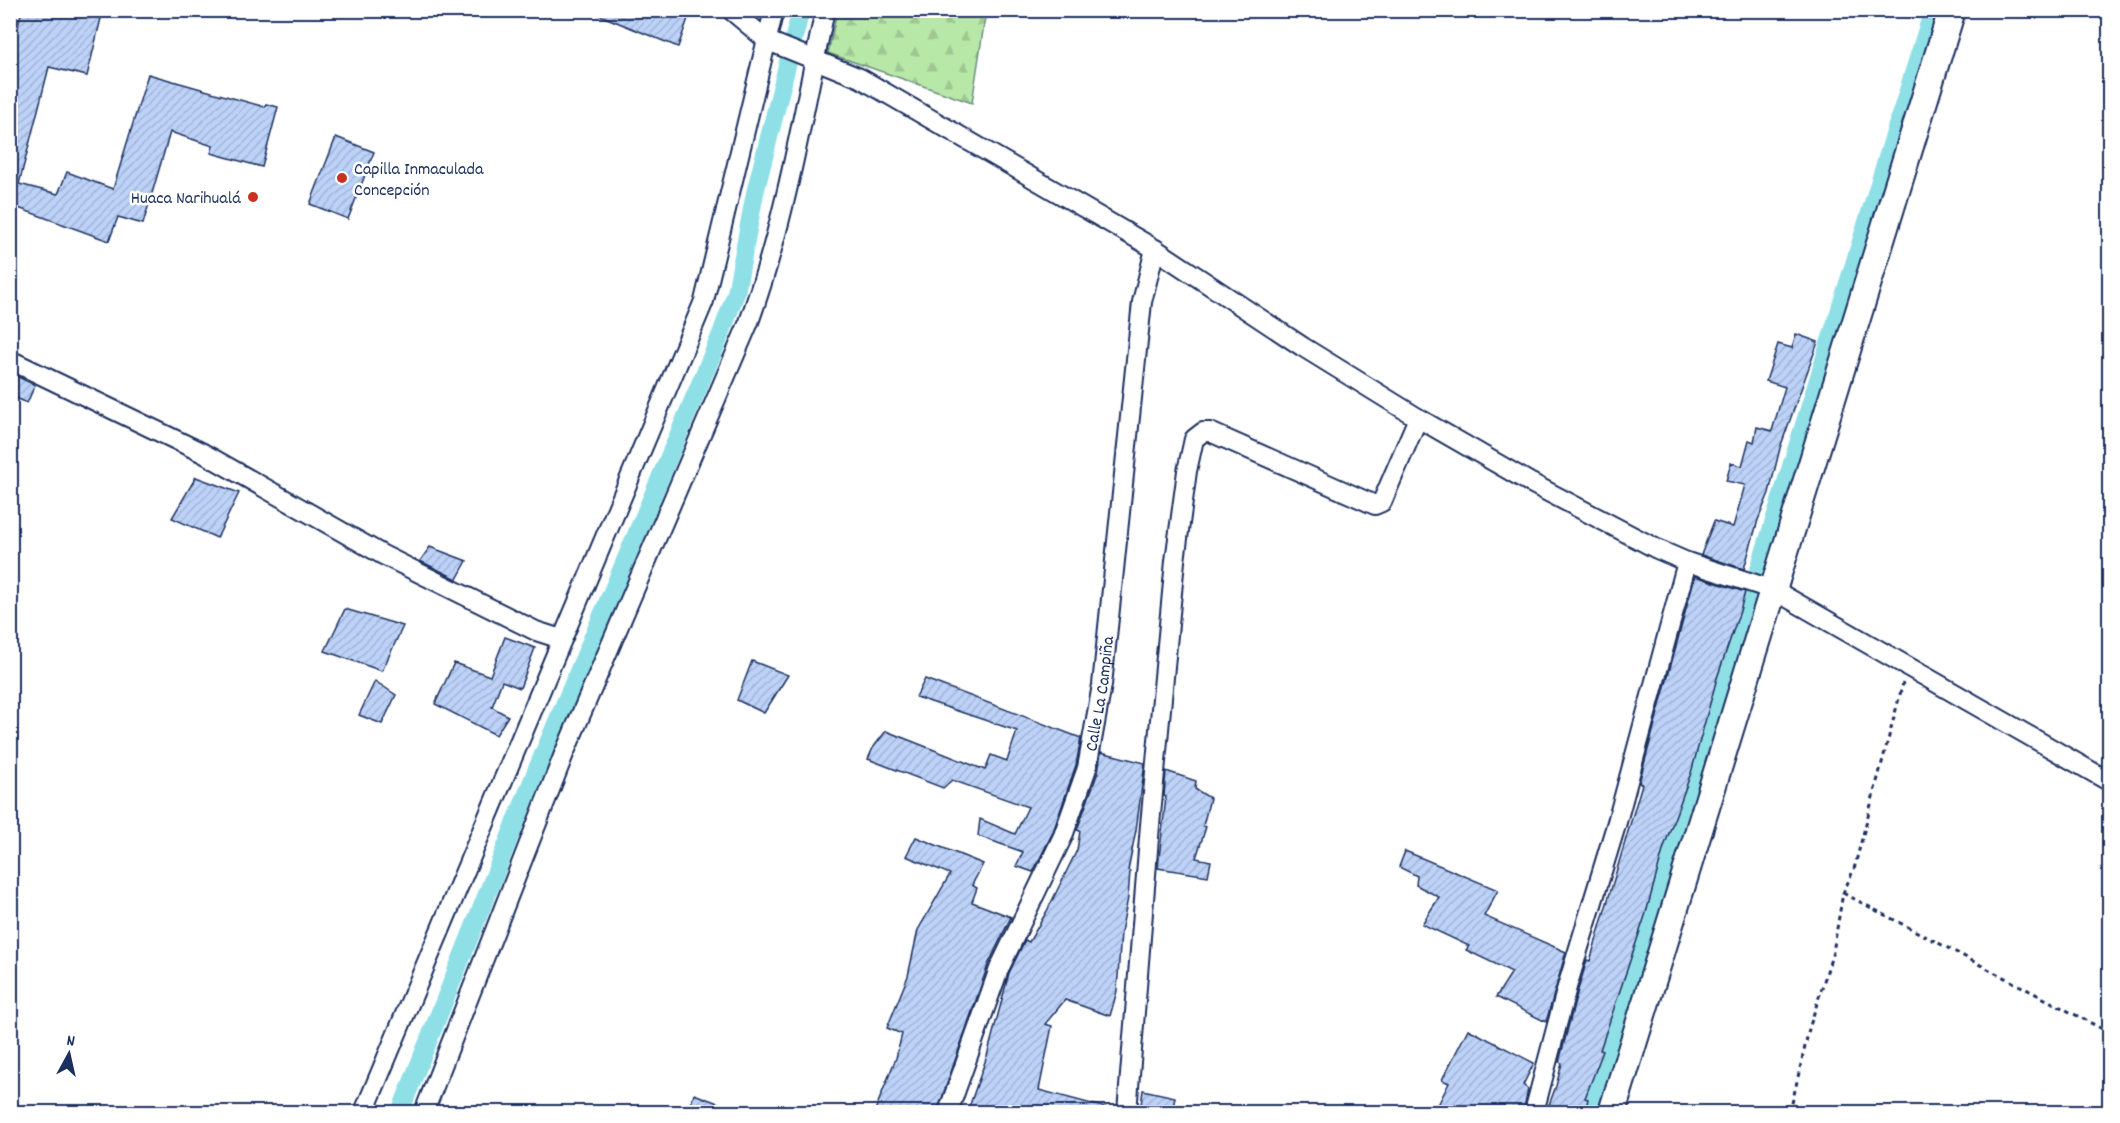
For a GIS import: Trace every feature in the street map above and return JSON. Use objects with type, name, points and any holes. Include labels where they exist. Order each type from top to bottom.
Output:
[{"type":"main road","points":[[1612,1113],[1762,586],[1952,10]]},
{"type":"street","points":[[731,10],[775,45],[861,78],[1155,249],[1303,347],[1418,418],[1531,483],[1657,549],[1687,562],[1762,586],[2109,782]]},
{"type":"street","points":[[364,1113],[704,301],[775,45],[774,10]]},
{"type":"street","points":[[424,1113],[564,754],[749,322],[780,218],[810,58],[825,10]]},
{"type":"street","name":"Calle La Campiña","points":[[948,1113],[999,969],[1063,836],[1087,768],[1103,673],[1142,302],[1155,249]]},
{"type":"street","points":[[10,360],[203,453],[383,555],[536,631],[561,639]]},
{"type":"street","points":[[1127,1113],[1150,825],[1173,584],[1191,446],[1199,434],[1210,432],[1371,504],[1379,504],[1418,418]]},
{"type":"street","points":[[1534,1113],[1567,987],[1617,822],[1687,562]]},
{"type":"path","points":[[1790,1113],[1809,1029],[1833,952],[1843,893],[1854,869],[1908,667]]},
{"type":"path","points":[[1843,893],[2109,1033]]},
{"type":"green space","points":[[837,11],[986,11],[972,103],[828,53]]},
{"type":"building","points":[[22,10],[103,10],[87,76],[49,67],[19,184],[58,194],[67,172],[113,189],[148,74],[265,107],[266,104],[278,107],[262,167],[211,153],[213,146],[170,132],[143,224],[118,217],[109,241],[10,205],[10,56]]},
{"type":"building","points":[[587,10],[691,10],[678,47]]},
{"type":"building","name":"Capilla Inmaculada Concepción","points":[[336,137],[374,152],[348,219],[310,204]]},
{"type":"building","points":[[1796,334],[1818,342],[1780,448],[1769,493],[1758,520],[1744,569],[1701,555],[1714,521],[1733,527],[1745,485],[1726,481],[1731,463],[1742,466],[1749,440],[1754,442],[1757,427],[1772,431],[1785,387],[1766,381],[1778,344],[1792,348]]},
{"type":"building","points":[[14,375],[35,385],[27,403],[10,395],[10,383]]},
{"type":"building","points":[[196,477],[239,493],[217,538],[172,518]]},
{"type":"building","points":[[430,547],[467,561],[457,579],[420,561]]},
{"type":"building","points":[[1695,576],[1745,592],[1740,611],[1717,678],[1691,773],[1664,847],[1646,913],[1600,1050],[1603,1051],[1585,1098],[1588,1099],[1585,1113],[1546,1113],[1562,1063],[1559,1062],[1578,990],[1587,960],[1590,961],[1642,784],[1639,783]]},
{"type":"building","points":[[345,609],[403,626],[382,671],[325,651]]},
{"type":"building","points":[[505,637],[535,648],[520,688],[502,681],[492,707],[508,716],[496,735],[435,704],[454,663],[490,676]]},
{"type":"building","points":[[752,661],[788,675],[764,713],[737,700]]},
{"type":"building","points":[[925,679],[1081,738],[1076,765],[1053,832],[1033,872],[1016,866],[1023,852],[978,836],[980,819],[1015,834],[1028,807],[952,780],[943,788],[868,759],[886,731],[985,770],[991,755],[1007,761],[1017,731],[916,697]]},
{"type":"building","points":[[375,681],[396,695],[382,724],[359,715]]},
{"type":"building","points":[[1101,752],[1145,763],[1128,870],[1130,871],[1128,898],[1121,932],[1117,991],[1110,1016],[1065,1000],[1045,1024],[1052,1026],[1039,1090],[1107,1108],[1106,1113],[967,1113],[987,1056],[1009,973],[1025,940],[1029,942],[1047,911],[1077,850],[1080,831],[1077,830],[1098,772]]},
{"type":"building","points":[[1166,771],[1196,781],[1195,789],[1210,798],[1203,826],[1206,827],[1196,858],[1211,861],[1208,876],[1158,868],[1166,797],[1164,796]]},
{"type":"building","points":[[916,837],[983,864],[972,885],[977,888],[972,902],[1011,917],[988,965],[937,1113],[874,1113],[896,1058],[902,1034],[887,1028],[908,976],[918,930],[950,874],[906,856]]},
{"type":"building","points":[[1405,851],[1498,890],[1484,916],[1566,952],[1546,1022],[1496,997],[1512,972],[1466,950],[1469,946],[1422,924],[1439,897],[1416,885],[1417,876],[1399,867]]},
{"type":"building","points":[[1468,1029],[1534,1063],[1523,1085],[1528,1089],[1523,1113],[1434,1113],[1449,1083],[1442,1080]]},
{"type":"building","points":[[1143,1090],[1175,1097],[1172,1113],[1141,1105]]},
{"type":"building","points":[[694,1094],[739,1111],[738,1113],[688,1113]]},
{"type":"waterway","points":[[400,1112],[536,771],[721,334],[736,293],[755,193],[801,10]]},
{"type":"waterway","points":[[1590,1112],[1933,10]]},
{"type":"place","name":"Capilla Inmaculada Concepción","points":[[342,178]]},
{"type":"place","name":"Huaca Narihualá","points":[[253,197]]}]
